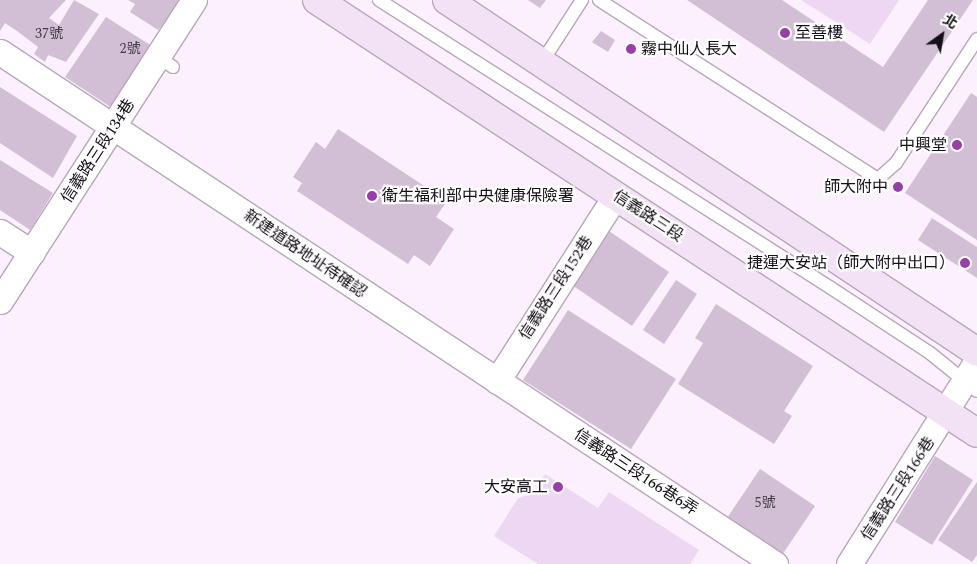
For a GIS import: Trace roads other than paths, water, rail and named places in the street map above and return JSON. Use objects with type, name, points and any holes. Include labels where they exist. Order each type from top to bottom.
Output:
[{"type":"main road","name":"信義路三段","points":[[318,0],[977,433]]},
{"type":"main road","points":[[447,0],[977,352]]},
{"type":"street","name":"信義路三段134巷","points":[[0,301],[114,126],[165,62],[194,0]]},
{"type":"street","name":"新建道路地址待確認","points":[[0,52],[497,381]]},
{"type":"street","name":"信義路三段152巷","points":[[497,381],[616,195]]},
{"type":"street","points":[[0,232],[32,253]]},
{"type":"street","name":"信義路三段166巷","points":[[849,564],[946,413],[973,378]]},
{"type":"street","name":"信義路三段166巷6弄","points":[[497,381],[775,564]]},
{"type":"lane","points":[[378,0],[973,378]]},
{"type":"lane","points":[[542,62],[582,0]]},
{"type":"lane","points":[[599,0],[878,179],[896,163],[977,39]]},
{"type":"place","name":"至善樓","points":[[785,33]]},
{"type":"place","name":"霧中仙人長大","points":[[631,49]]},
{"type":"place","name":"中興堂","points":[[957,145]]},
{"type":"place","name":"師大附中","points":[[898,187]]},
{"type":"place","name":"衛生福利部中央健康保險署","points":[[372,196]]},
{"type":"place","name":"捷運大安站（師大附中出口）","points":[[965,263]]},
{"type":"place","name":"大安高工","points":[[558,487]]}]
